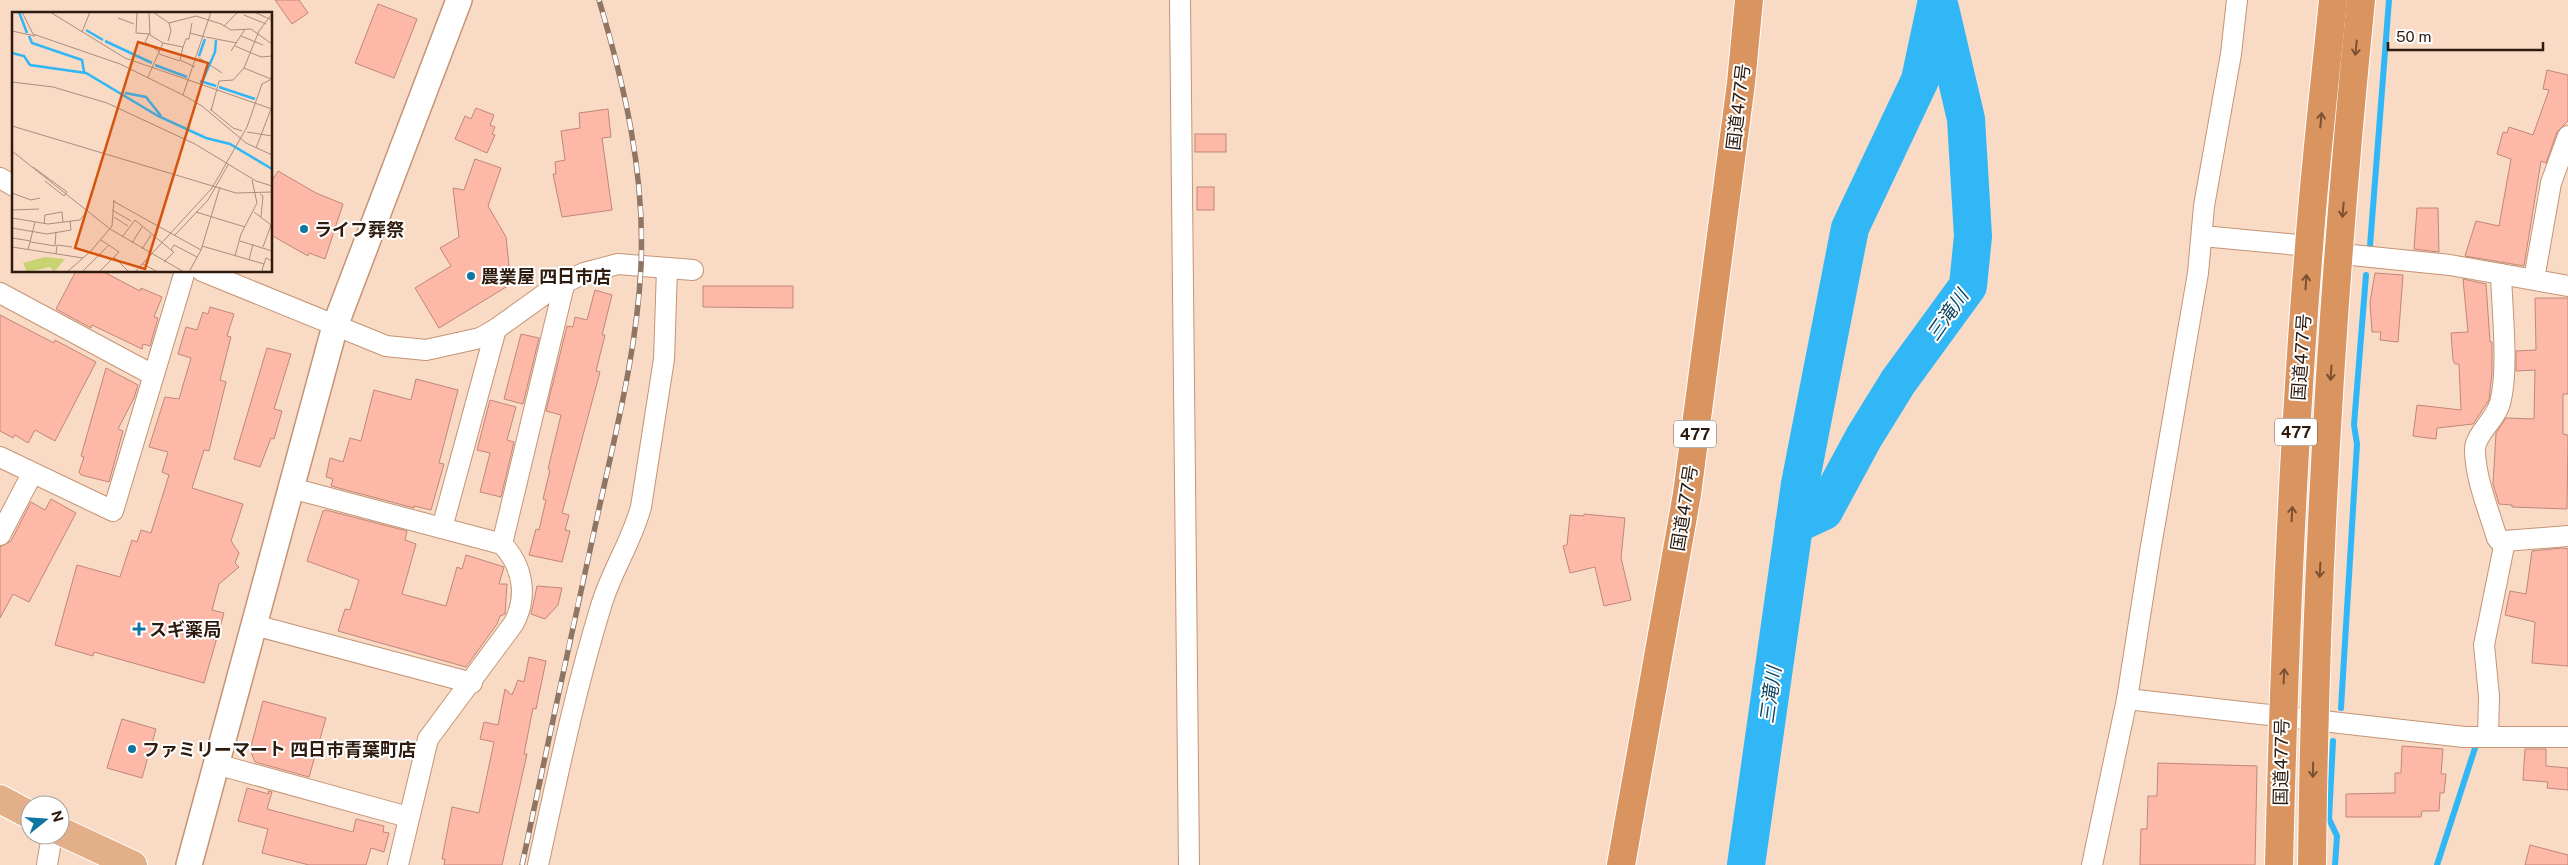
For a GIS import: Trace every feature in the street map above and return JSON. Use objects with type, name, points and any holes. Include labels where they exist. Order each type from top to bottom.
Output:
[{"type":"highway","name":"国道477号","points":[[1621,865],[1687,494],[1739,102],[1749,0]]},
{"type":"highway","name":"国道477号","points":[[2279,865],[2282,717],[2293,476],[2309,246],[2332,0]]},
{"type":"highway","name":"国道477号","points":[[2312,865],[2314,721],[2324,480],[2339,254],[2361,0]]},
{"type":"main road","points":[[0,799],[20,810]]},
{"type":"main road","points":[[70,836],[132,865]]},
{"type":"street","points":[[1180,0],[1189,865]]},
{"type":"street","points":[[2092,865],[2127,699],[2198,273],[2204,206],[2231,54],[2237,0]]},
{"type":"street","points":[[188,865],[335,326],[456,1]]},
{"type":"street","points":[[2534,279],[2551,182],[2568,136]]},
{"type":"street","points":[[0,178],[12,185]]},
{"type":"street","points":[[2202,236],[2309,246],[2339,254],[2450,265],[2568,286]]},
{"type":"street","points":[[204,272],[386,346],[426,350],[480,338],[565,281],[618,264],[693,270]]},
{"type":"street","points":[[538,865],[566,737],[596,624],[607,589],[634,529],[640,507],[664,359],[667,268]]},
{"type":"street","points":[[0,457],[32,474],[113,511],[184,272]]},
{"type":"street","points":[[2501,274],[2502,390],[2500,405],[2477,441],[2475,448],[2477,469],[2497,538],[2504,546]]},
{"type":"street","points":[[502,544],[565,281]]},
{"type":"street","points":[[0,293],[153,375]]},
{"type":"street","points":[[442,528],[496,329]]},
{"type":"street","points":[[0,535],[32,474]]},
{"type":"street","points":[[291,488],[502,544],[516,562],[522,579],[520,612],[472,682],[428,739],[398,865]]},
{"type":"street","points":[[2488,736],[2489,696],[2484,644],[2505,541],[2568,536]]},
{"type":"street","points":[[254,625],[472,682]]},
{"type":"street","points":[[2127,699],[2464,736],[2568,737]]},
{"type":"street","points":[[216,764],[408,817]]},
{"type":"street","points":[[47,865],[50,845]]},
{"type":"building","points":[[275,0],[299,0],[308,13],[292,24]]},
{"type":"building","points":[[378,4],[417,19],[394,78],[355,63]]},
{"type":"building","points":[[2547,70],[2568,75],[2568,121],[2557,132],[2546,163],[2541,161],[2524,266],[2465,256],[2476,221],[2499,226],[2511,159],[2497,154],[2503,132],[2507,133],[2509,127],[2533,135],[2549,90],[2543,89]]},
{"type":"building","points":[[476,108],[494,115],[490,125],[495,127],[492,134],[495,135],[487,153],[455,139],[465,116],[471,119]]},
{"type":"building","points":[[608,109],[611,137],[602,138],[612,210],[562,217],[553,174],[556,174],[555,162],[565,160],[561,131],[580,128],[579,113]]},
{"type":"building","points":[[1195,134],[1226,134],[1226,152],[1195,152]]},
{"type":"building","points":[[475,159],[501,168],[488,206],[506,237],[511,284],[439,328],[415,288],[451,266],[440,248],[459,237],[453,188],[464,190]]},
{"type":"building","points":[[278,171],[316,193],[343,204],[325,259],[309,253],[308,256],[272,236],[272,180]]},
{"type":"building","points":[[1197,187],[1214,187],[1214,210],[1197,210]]},
{"type":"building","points":[[2417,208],[2438,208],[2439,252],[2414,249]]},
{"type":"building","points":[[75,272],[104,272],[140,291],[141,288],[162,297],[154,317],[158,318],[150,346],[143,344],[142,349],[92,325],[91,328],[56,309]]},
{"type":"building","points":[[2375,273],[2403,275],[2398,342],[2380,340],[2381,332],[2372,332],[2370,302]]},
{"type":"building","points":[[2463,279],[2486,284],[2490,342],[2492,342],[2492,373],[2489,400],[2473,424],[2437,428],[2436,439],[2413,436],[2417,405],[2461,410],[2459,364],[2455,364],[2453,360],[2451,333],[2468,332]]},
{"type":"building","points":[[703,286],[793,286],[793,308],[703,307]]},
{"type":"building","points":[[595,290],[612,295],[602,335],[605,335],[596,371],[600,372],[562,513],[569,515],[565,530],[570,531],[562,562],[529,555],[536,529],[539,530],[546,500],[543,499],[550,470],[548,469],[561,415],[546,411],[567,326],[573,327],[575,317],[587,320]]},
{"type":"building","points":[[2535,298],[2568,298],[2568,394],[2563,394],[2563,434],[2568,435],[2567,509],[2512,507],[2512,505],[2499,504],[2493,484],[2496,433],[2506,418],[2534,419],[2535,370],[2516,371],[2516,351],[2536,350]]},
{"type":"building","points":[[210,307],[234,314],[227,336],[231,337],[220,380],[226,382],[209,451],[204,450],[192,488],[243,504],[231,541],[239,553],[235,563],[239,567],[219,584],[212,610],[224,613],[204,683],[94,652],[93,656],[55,645],[77,565],[120,577],[132,540],[137,542],[141,530],[151,533],[169,475],[162,472],[168,452],[149,447],[165,397],[179,399],[191,358],[178,354],[186,327],[197,330],[203,312],[208,314]]},
{"type":"building","points":[[0,315],[54,343],[55,340],[96,362],[55,441],[35,430],[28,443],[15,435],[13,438],[0,431]]},
{"type":"building","points":[[521,334],[539,338],[523,404],[504,399]]},
{"type":"building","points":[[267,348],[291,354],[274,409],[282,411],[274,439],[271,438],[260,467],[234,459]]},
{"type":"building","points":[[106,368],[138,385],[134,398],[118,429],[123,431],[109,482],[81,475],[79,472],[84,457],[81,456]]},
{"type":"building","points":[[416,379],[458,390],[439,463],[444,464],[431,510],[414,506],[414,508],[331,486],[333,479],[326,477],[330,458],[343,462],[350,438],[361,441],[374,390],[411,400]]},
{"type":"building","points":[[490,400],[516,407],[507,440],[514,442],[501,497],[480,492],[490,453],[477,450]]},
{"type":"building","points":[[51,499],[76,513],[29,602],[13,594],[0,618],[0,547],[11,541],[31,502],[45,510]]},
{"type":"building","points":[[326,510],[407,531],[405,540],[416,544],[402,594],[446,606],[457,567],[462,569],[466,555],[504,567],[499,584],[507,584],[505,614],[500,616],[497,624],[466,667],[338,631],[345,609],[350,610],[359,580],[307,561],[323,511]]},
{"type":"building","points":[[1584,514],[1625,518],[1621,558],[1631,600],[1604,606],[1595,567],[1570,573],[1563,546],[1567,545],[1570,515],[1584,516]]},
{"type":"building","points":[[2568,549],[2568,666],[2532,663],[2535,622],[2505,615],[2510,591],[2526,594],[2532,551]]},
{"type":"building","points":[[537,586],[562,588],[558,605],[545,619],[531,614]]},
{"type":"building","points":[[529,657],[546,661],[536,709],[533,708],[524,754],[527,754],[502,865],[444,865],[445,859],[442,859],[452,807],[479,813],[494,742],[480,739],[484,722],[498,725],[505,689],[512,695],[518,680],[524,682]]},
{"type":"building","points":[[263,701],[326,718],[309,777],[255,762],[250,750]]},
{"type":"building","name":"ファミリーマート 四日市青葉町店","points":[[122,719],[156,729],[142,778],[107,768]]},
{"type":"building","points":[[2402,746],[2443,749],[2441,774],[2446,774],[2444,793],[2440,793],[2439,811],[2422,811],[2421,817],[2346,817],[2346,794],[2395,793],[2395,773],[2401,773]]},
{"type":"building","points":[[2525,749],[2546,749],[2546,766],[2568,768],[2568,790],[2547,788],[2548,782],[2523,780]]},
{"type":"building","points":[[2158,763],[2257,766],[2255,865],[2140,865],[2141,829],[2147,829],[2148,796],[2157,796]]},
{"type":"building","points":[[247,788],[269,794],[268,791],[272,792],[267,809],[353,832],[356,819],[384,826],[383,832],[389,833],[384,852],[371,848],[366,865],[309,865],[262,853],[268,829],[238,821]]},
{"type":"building","points":[[2530,845],[2568,855],[2568,865],[2525,865]]},
{"type":"waterway","name":"三滝川","points":[[1746,865],[1800,484],[1850,228],[1920,80],[1937,0]]},
{"type":"waterway","points":[[2370,246],[2389,0]]},
{"type":"waterway","name":"三滝川","points":[[1794,525],[1824,511],[1864,437],[1898,382],[1968,286],[1973,236],[1966,119],[1940,8]]},
{"type":"waterway","points":[[2341,708],[2357,444],[2354,425],[2366,275]]},
{"type":"waterway","points":[[2333,741],[2329,819],[2337,836],[2335,865]]},
{"type":"waterway","points":[[2437,865],[2476,745],[2482,745]]},
{"type":"railway","points":[[522,865],[618,424],[639,298],[641,232],[636,164],[625,98],[599,0]]},
{"type":"place","name":"ライフ葬祭","points":[[304,229]]},
{"type":"place","name":"農業屋 四日市店","points":[[471,276]]},
{"type":"place","name":"スギ薬局","points":[[139,629]]},
{"type":"place","name":"ファミリーマート 四日市青葉町店","points":[[132,749]]}]
